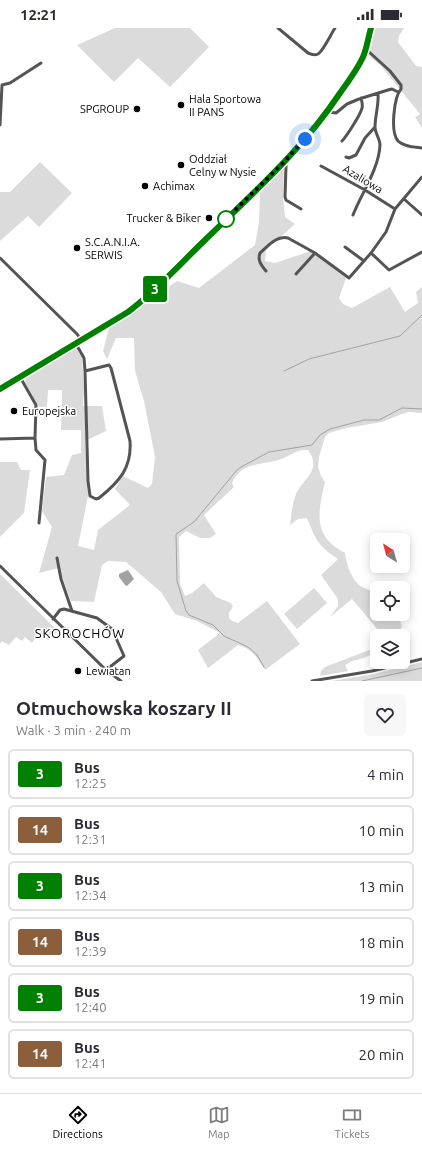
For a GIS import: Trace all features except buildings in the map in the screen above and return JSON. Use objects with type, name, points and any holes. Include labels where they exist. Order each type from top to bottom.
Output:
[{"type":"main road","points":[[0,389],[122,317],[139,304],[284,162],[310,133],[329,110],[360,63],[371,28]]},
{"type":"street","points":[[278,28],[312,55],[316,55],[320,52],[335,28]]},
{"type":"street","points":[[365,50],[390,70],[400,82],[402,87],[398,92],[396,101],[394,128],[396,138],[402,144],[422,148]]},
{"type":"street","points":[[0,125],[2,85],[10,83],[40,64]]},
{"type":"street","points":[[329,110],[330,112],[336,113],[347,104],[361,98],[392,90],[398,92]]},
{"type":"street","points":[[353,215],[376,164],[380,145],[375,127],[378,109],[378,93]]},
{"type":"street","points":[[342,141],[360,113],[362,105],[361,98]]},
{"type":"street","points":[[346,157],[349,158],[356,155],[362,143],[375,127]]},
{"type":"street","points":[[284,162],[286,166],[286,200],[301,209]]},
{"type":"street","name":"Azaliowa","points":[[321,166],[365,190],[395,209]]},
{"type":"street","points":[[266,271],[259,261],[258,257],[260,253],[278,238],[284,237],[316,253],[349,278],[386,232],[395,209],[422,177]]},
{"type":"street","points":[[404,199],[422,215]]},
{"type":"street","points":[[346,247],[364,261]]},
{"type":"street","points":[[370,253],[389,270],[422,252]]},
{"type":"street","points":[[296,274],[316,253]]},
{"type":"street","points":[[0,258],[77,334],[82,341]]},
{"type":"street","points":[[76,344],[84,358],[88,481],[90,496],[96,499],[119,481],[129,459],[130,441],[114,376],[109,365],[85,371]]},
{"type":"street","points":[[20,377],[36,405],[36,450],[44,457],[45,460],[39,523]]},
{"type":"street","points":[[0,439],[35,438]]},
{"type":"street","points":[[57,558],[61,579],[72,611]]},
{"type":"street","points":[[0,566],[106,670],[121,681]]},
{"type":"street","points":[[53,618],[61,609],[72,611],[97,618],[112,629],[124,656],[106,670]]},
{"type":"street","points":[[312,681],[372,671],[422,659]]},
{"type":"shaded area","points":[[115,28],[190,28],[209,47],[170,87],[138,58],[114,82],[77,45]]},
{"type":"shaded area","points":[[375,28],[404,28],[399,36],[398,42],[416,66],[422,67],[422,128],[415,117],[420,114],[381,66],[368,55]]},
{"type":"shaded area","points":[[40,162],[72,193],[39,227],[28,216],[0,241],[0,192],[10,192]]},
{"type":"shaded area","points":[[284,168],[283,198],[285,217],[295,224],[266,250],[265,261],[275,263],[311,251],[346,278],[339,298],[343,304],[352,308],[390,287],[405,312],[418,303],[416,292],[422,287],[422,413],[409,412],[382,422],[346,428],[329,433],[325,437],[319,457],[318,467],[325,482],[320,513],[322,531],[334,546],[345,553],[349,570],[356,582],[363,588],[370,590],[370,620],[352,599],[330,617],[338,606],[338,599],[321,575],[338,559],[321,546],[307,518],[298,519],[290,525],[295,497],[312,470],[312,457],[308,450],[293,453],[279,460],[252,466],[241,471],[232,483],[234,487],[204,515],[216,534],[210,538],[200,538],[186,531],[179,537],[180,584],[185,596],[192,593],[204,583],[216,597],[231,603],[233,606],[229,613],[229,618],[238,623],[267,601],[300,644],[265,670],[251,652],[238,645],[208,668],[198,650],[220,633],[197,621],[175,614],[161,592],[126,562],[108,561],[102,565],[94,602],[71,601],[59,568],[39,573],[52,527],[42,511],[46,477],[64,475],[72,455],[81,453],[81,430],[61,430],[62,390],[48,390],[47,407],[39,407],[25,382],[26,377],[76,348],[82,358],[84,390],[83,406],[102,406],[106,431],[85,441],[88,496],[78,546],[94,550],[98,530],[130,505],[115,489],[123,476],[148,488],[152,484],[155,457],[144,401],[135,371],[134,338],[116,338],[107,359],[103,351],[109,328],[177,281],[199,288],[255,245],[259,222],[260,191]]},
{"type":"shaded area","points":[[0,462],[17,462],[21,470],[30,470],[24,513],[0,537]]},
{"type":"shaded area","points":[[128,570],[134,579],[127,586],[119,577],[119,574]]},
{"type":"shaded area","points":[[0,574],[58,631],[48,640],[39,634],[32,643],[25,637],[22,641],[16,637],[9,645],[2,641],[0,644]]},
{"type":"shaded area","points":[[314,588],[327,603],[297,629],[284,614]]},
{"type":"shaded area","points":[[371,621],[400,621],[402,626],[400,629],[377,629]]},
{"type":"shaded area","points":[[370,650],[370,655],[345,665],[348,671],[320,676],[321,671],[325,667]]},
{"type":"shaded area","points":[[422,662],[422,681],[331,681],[394,669],[410,669],[410,665]]},
{"type":"waterway","points":[[284,371],[309,359],[400,336],[422,315]]},
{"type":"waterway","points":[[264,667],[257,655],[248,647],[224,636],[213,625],[189,615],[186,611],[177,581],[176,534],[194,522],[237,470],[269,452],[312,445],[320,435],[330,429],[364,420],[379,420],[402,408],[422,409]]},
{"type":"waterway","points":[[362,681],[422,668]]},
{"type":"bus line","name":"3","points":[[0,389],[106,326],[139,304],[295,151],[333,103],[360,63],[371,28]]},
{"type":"place","name":"Hala Sportowa II PANS","points":[[181,105]]},
{"type":"place","name":"SPGROUP","points":[[137,109]]},
{"type":"place","name":"Oddział Celny w Nysie","points":[[181,165]]},
{"type":"place","name":"Achimax","points":[[145,186]]},
{"type":"place","name":"Trucker & Biker","points":[[209,218]]},
{"type":"place","name":"S.C.A.N.I.A. SERWIS","points":[[77,248]]},
{"type":"place","name":"Europejska","points":[[14,411]]},
{"type":"place","name":"Lewiatan","points":[[78,671]]},
{"type":"district","name":"SKOROCHÓW","points":[[80,633]]},
{"type":"route","points":[[226,219],[284,162],[305,139]]}]
